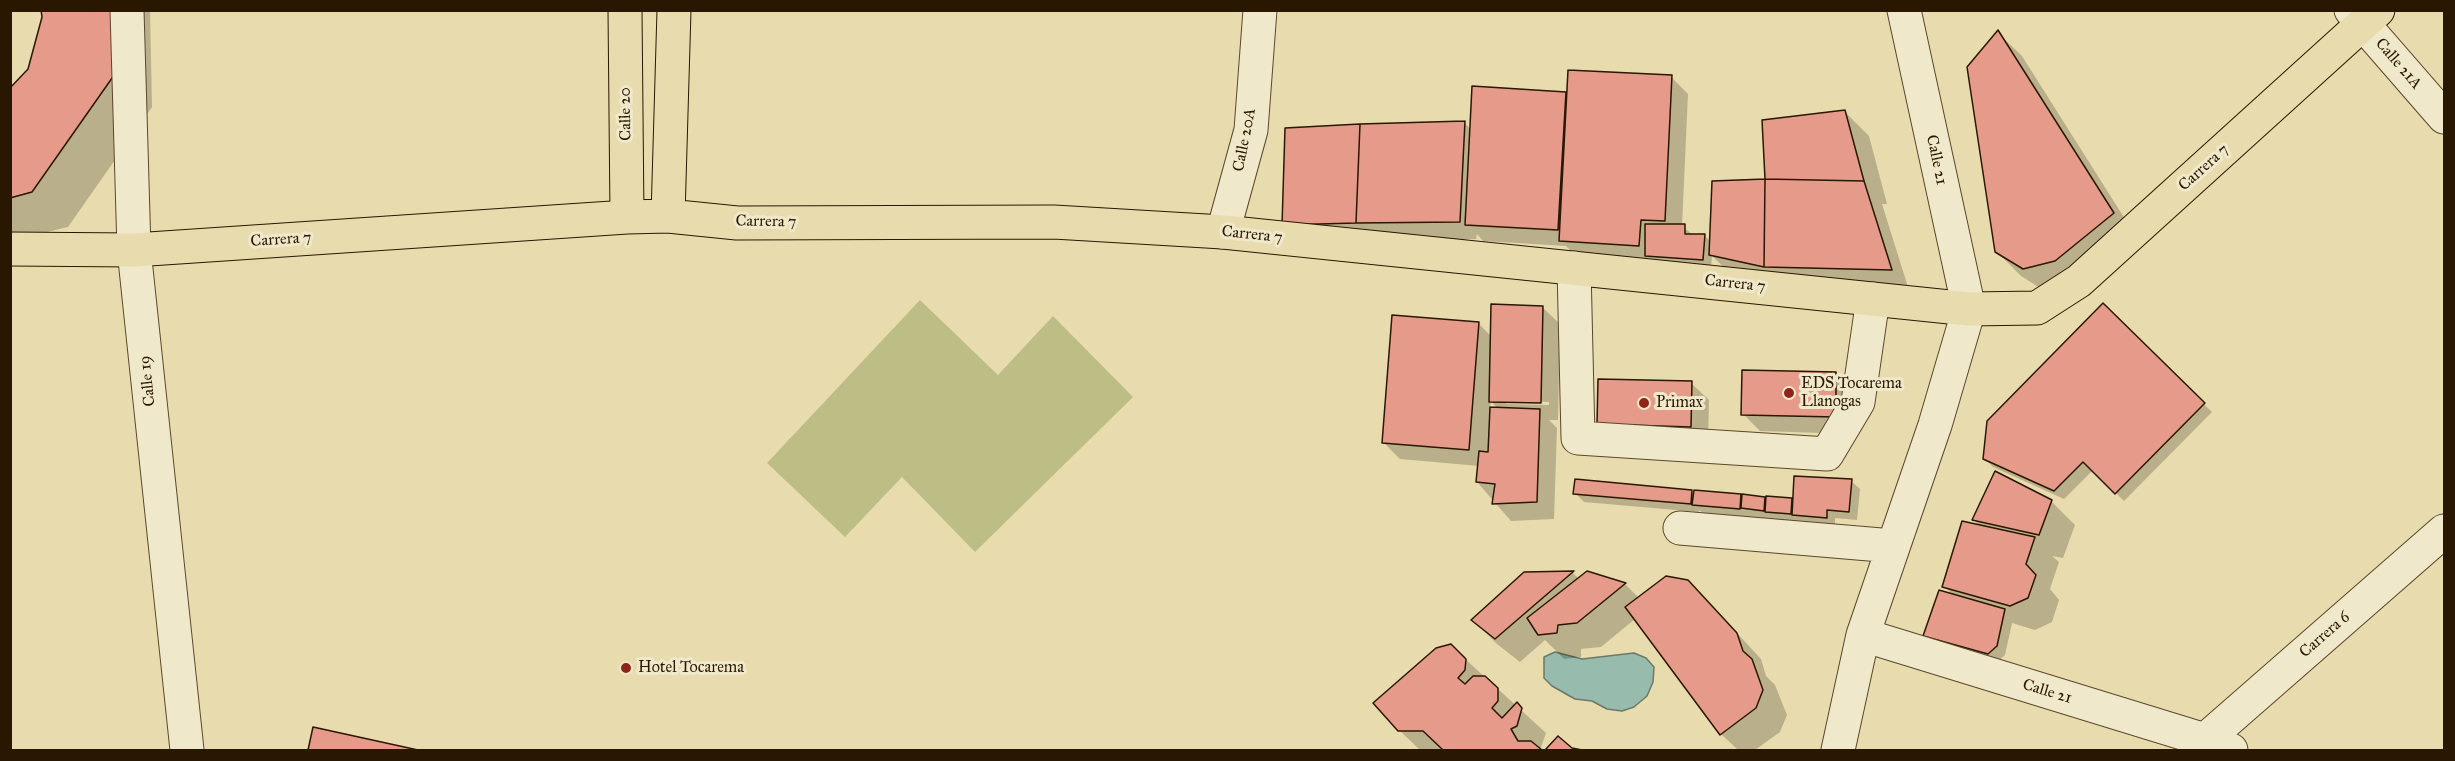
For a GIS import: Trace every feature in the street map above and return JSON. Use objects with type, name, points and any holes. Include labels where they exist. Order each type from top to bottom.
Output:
[{"type":"main road","name":"Calle 20","points":[[625,10],[627,217]]},
{"type":"main road","points":[[669,216],[674,10]]},
{"type":"main road","name":"Carrera 7","points":[[10,249],[134,250],[627,217],[669,216],[737,223],[1054,222],[1223,232],[1969,309],[2037,308],[2079,281],[2364,15]]},
{"type":"street","name":"Calle 19","points":[[128,10],[134,250],[187,750]]},
{"type":"street","name":"Calle 20A","points":[[1223,232],[1251,130],[1260,10]]},
{"type":"street","name":"Calle 21","points":[[1904,10],[1969,309]]},
{"type":"street","name":"Calle 21A","points":[[2364,15],[2445,117]]},
{"type":"street","points":[[1574,268],[1578,438],[1827,454],[1858,402],[1873,298]]},
{"type":"street","points":[[1838,750],[1863,635],[1935,425],[1969,309]]},
{"type":"street","points":[[1680,528],[1893,546]]},
{"type":"street","name":"Carrera 6","points":[[2216,747],[2445,531]]},
{"type":"street","name":"Calle 21","points":[[1863,635],[2216,747]]},
{"type":"green space","points":[[920,300],[998,375],[1053,316],[1133,397],[975,552],[902,477],[845,537],[767,463]]},
{"type":"shaded area","points":[[1555,652],[1582,659],[1634,653],[1646,658],[1654,667],[1653,682],[1647,696],[1634,707],[1622,711],[1607,709],[1592,701],[1575,699],[1552,686],[1544,678],[1544,657]]},
{"type":"building","points":[[41,10],[116,10],[117,71],[32,192],[10,198],[10,88],[28,69],[42,17]]},
{"type":"building","points":[[1998,30],[2114,213],[2055,261],[2023,269],[1995,252],[1967,67]]},
{"type":"building","points":[[1568,70],[1672,75],[1665,221],[1641,220],[1639,246],[1559,241]]},
{"type":"building","points":[[1472,86],[1566,92],[1558,230],[1465,225]]},
{"type":"building","points":[[1845,110],[1864,181],[1765,179],[1762,120]]},
{"type":"building","points":[[1465,121],[1460,222],[1356,223],[1360,124]]},
{"type":"building","points":[[1360,124],[1356,223],[1282,225],[1285,128]]},
{"type":"building","points":[[1765,179],[1764,267],[1709,255],[1712,181]]},
{"type":"building","points":[[1765,179],[1864,181],[1892,270],[1764,267]]},
{"type":"building","points":[[1645,224],[1685,224],[1685,234],[1705,234],[1703,260],[1645,256]]},
{"type":"building","points":[[2103,303],[2205,403],[2115,494],[2083,462],[2054,491],[1983,459],[1987,421]]},
{"type":"building","points":[[1491,304],[1543,306],[1541,403],[1489,402]]},
{"type":"building","points":[[1392,315],[1479,322],[1469,450],[1382,443]]},
{"type":"building","name":"EDS Tocarema Llanogas","points":[[1742,370],[1836,372],[1836,417],[1741,415]]},
{"type":"building","name":"Primax","points":[[1598,379],[1692,381],[1691,427],[1597,424]]},
{"type":"building","points":[[1490,407],[1540,409],[1537,502],[1492,504],[1495,484],[1476,482],[1479,451],[1488,452]]},
{"type":"building","points":[[1995,471],[2052,500],[2039,535],[1972,520]]},
{"type":"building","points":[[1794,476],[1852,479],[1849,512],[1827,510],[1827,518],[1792,515]]},
{"type":"building","points":[[1575,479],[1692,490],[1691,504],[1573,494]]},
{"type":"building","points":[[1694,490],[1741,494],[1740,509],[1692,505]]},
{"type":"building","points":[[1742,494],[1765,497],[1764,511],[1741,508]]},
{"type":"building","points":[[1766,496],[1792,498],[1791,514],[1765,512]]},
{"type":"building","points":[[1962,521],[2035,537],[2026,564],[2036,575],[2028,598],[2010,606],[1942,587]]},
{"type":"building","points":[[1574,571],[1495,639],[1471,620],[1524,572]]},
{"type":"building","points":[[1587,571],[1626,583],[1577,623],[1558,625],[1557,633],[1538,635],[1527,618]]},
{"type":"building","points":[[1666,576],[1688,580],[1737,633],[1743,651],[1752,659],[1763,690],[1756,708],[1720,735],[1625,607]]},
{"type":"building","points":[[1939,590],[2005,609],[1997,646],[1988,654],[1923,636]]},
{"type":"building","points":[[1451,644],[1466,659],[1465,670],[1458,678],[1465,684],[1473,676],[1485,676],[1498,688],[1498,701],[1492,708],[1502,718],[1517,702],[1522,708],[1517,726],[1511,729],[1518,741],[1531,741],[1542,750],[1443,750],[1423,731],[1398,731],[1373,703],[1436,648]]},
{"type":"building","points":[[313,727],[418,750],[308,750]]},
{"type":"building","points":[[1558,736],[1572,748],[1582,750],[1545,750]]},
{"type":"place","name":"EDS Tocarema Llanogas","points":[[1789,393]]},
{"type":"place","name":"Primax","points":[[1644,403]]},
{"type":"place","name":"Hotel Tocarema","points":[[626,668]]}]
